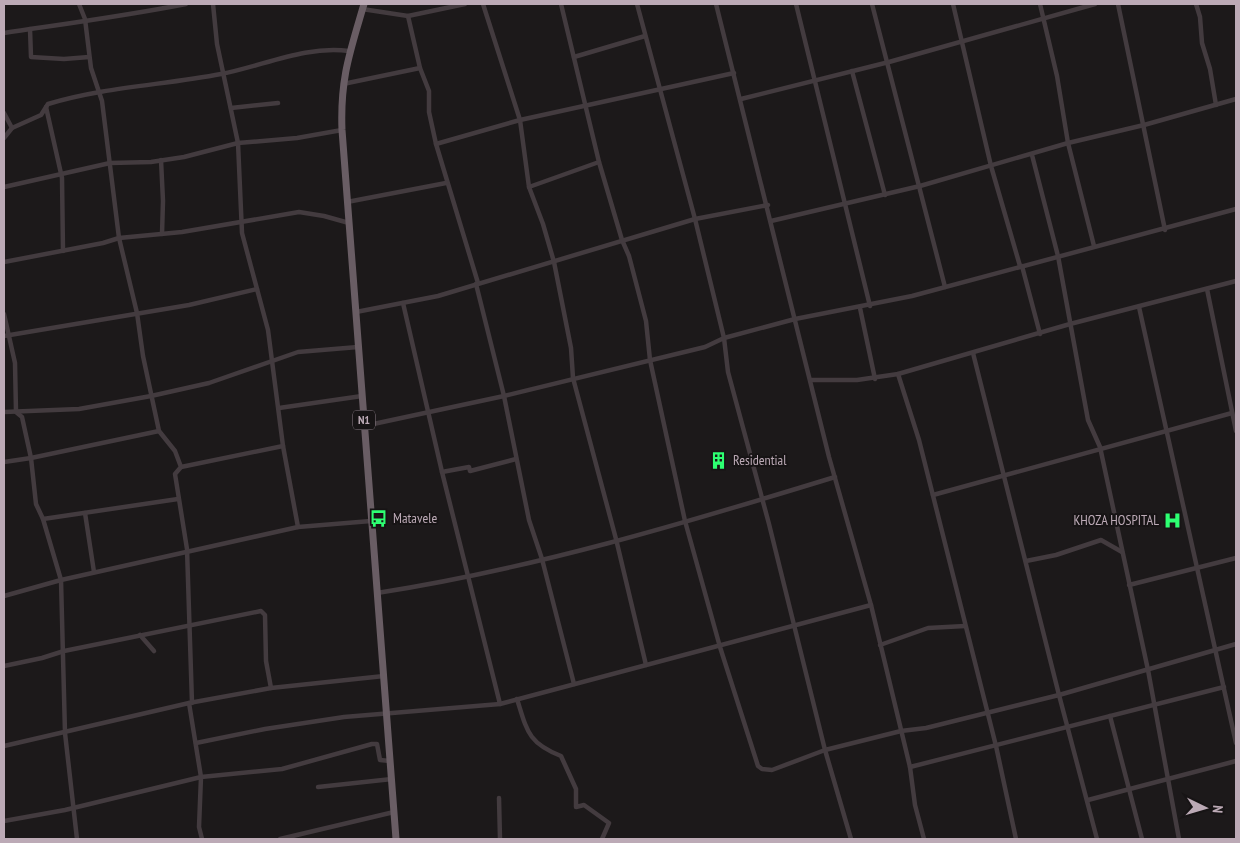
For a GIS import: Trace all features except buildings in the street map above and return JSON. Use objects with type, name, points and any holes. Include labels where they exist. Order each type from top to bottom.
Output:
[{"type":"highway","name":"N1","points":[[363,6],[349,51],[342,84],[342,130],[396,839]]},
{"type":"street","points":[[79,4],[85,19],[88,57],[99,92],[119,238],[137,313],[151,396],[159,431],[175,451],[181,467]]},
{"type":"street","points":[[4,33],[85,19],[130,15],[186,4]]},
{"type":"street","points":[[213,4],[217,44],[238,143],[241,223],[268,330],[283,446],[298,527]]},
{"type":"street","points":[[363,6],[408,16],[465,4]]},
{"type":"street","points":[[483,4],[520,120],[529,186],[554,262],[571,348],[573,378],[616,539],[646,665]]},
{"type":"street","points":[[561,4],[599,162],[622,240],[632,264],[646,321],[650,360],[685,521],[720,647],[758,766],[772,770],[825,750],[901,731],[926,728],[1059,695],[1236,644]]},
{"type":"street","points":[[637,4],[695,218],[724,338],[728,372],[763,499],[825,750],[851,839]]},
{"type":"street","points":[[716,4],[768,205],[834,477],[871,606],[910,767],[915,805],[924,839]]},
{"type":"street","points":[[796,4],[870,306]]},
{"type":"street","points":[[872,4],[889,62],[945,287]]},
{"type":"street","points":[[953,4],[991,166],[1040,334]]},
{"type":"street","points":[[1040,4],[1057,76],[1068,143],[1094,246]]},
{"type":"street","points":[[741,99],[889,62],[1095,4]]},
{"type":"street","points":[[1118,4],[1132,82],[1144,125],[1165,230]]},
{"type":"street","points":[[1196,4],[1200,17],[1202,43],[1216,105]]},
{"type":"street","points":[[408,16],[420,68],[429,91],[429,112],[436,144],[477,284],[504,396],[529,520],[542,560],[574,684]]},
{"type":"street","points":[[30,29],[31,57],[88,57]]},
{"type":"street","points":[[574,58],[645,36]]},
{"type":"street","points":[[4,138],[12,128],[41,115],[46,106],[99,92],[224,74],[317,50],[349,51]]},
{"type":"street","points":[[342,84],[420,68]]},
{"type":"street","points":[[852,71],[884,195]]},
{"type":"street","points":[[436,144],[520,120],[661,91],[734,73]]},
{"type":"street","points":[[771,221],[846,205],[920,186],[1068,143],[1144,125],[1236,99]]},
{"type":"street","points":[[231,108],[278,103]]},
{"type":"street","points":[[46,106],[62,182],[61,218],[63,251]]},
{"type":"street","points":[[4,113],[12,128]]},
{"type":"street","points":[[4,187],[110,163],[161,160],[238,143],[297,138],[342,130]]},
{"type":"street","points":[[1032,155],[1058,256],[1088,420],[1100,447],[1148,670],[1179,839]]},
{"type":"street","points":[[161,160],[162,234]]},
{"type":"street","points":[[529,186],[599,162]]},
{"type":"street","points":[[347,202],[446,183]]},
{"type":"street","points":[[356,312],[438,296],[695,218],[768,205]]},
{"type":"street","points":[[364,426],[504,396],[705,347],[724,338],[795,319],[870,306],[1094,246],[1165,230],[1236,209]]},
{"type":"street","points":[[4,262],[119,238],[162,234],[306,212],[349,223]]},
{"type":"street","points":[[811,380],[875,379],[898,374],[1070,324],[1236,281]]},
{"type":"street","points":[[1207,289],[1236,431]]},
{"type":"street","points":[[6,336],[189,305],[257,290]]},
{"type":"street","points":[[404,303],[442,472],[500,704]]},
{"type":"street","points":[[1139,307],[1168,430],[1236,743]]},
{"type":"street","points":[[860,308],[875,379]]},
{"type":"street","points":[[4,314],[6,336],[16,374],[16,412]]},
{"type":"street","points":[[4,412],[79,409],[151,396],[209,383],[298,352],[358,347]]},
{"type":"street","points":[[973,353],[1059,695],[1098,839]]},
{"type":"street","points":[[898,374],[919,440],[933,495],[996,746],[1016,839]]},
{"type":"street","points":[[279,408],[362,396]]},
{"type":"street","points":[[16,412],[22,417],[31,458],[36,504],[43,519],[60,580],[64,651],[65,733],[77,839]]},
{"type":"street","points":[[933,495],[1100,447],[1232,413]]},
{"type":"street","points":[[4,462],[159,431]]},
{"type":"street","points":[[202,839],[199,827],[201,777],[190,703],[190,626],[187,552],[175,474],[181,467],[283,446]]},
{"type":"street","points":[[442,472],[469,467],[470,471],[516,459]]},
{"type":"street","points":[[377,593],[469,577],[542,560],[763,499],[834,477]]},
{"type":"street","points":[[43,519],[178,499]]},
{"type":"street","points":[[85,513],[94,572]]},
{"type":"street","points":[[4,596],[94,572],[298,527],[371,521]]},
{"type":"street","points":[[1026,561],[1100,540],[1122,552]]},
{"type":"street","points":[[1129,585],[1236,558]]},
{"type":"street","points":[[196,743],[265,728],[387,713],[500,704],[871,606]]},
{"type":"street","points":[[4,666],[48,657],[64,651],[264,612],[266,661],[271,688]]},
{"type":"street","points":[[880,645],[928,628],[965,626]]},
{"type":"street","points":[[140,636],[154,651]]},
{"type":"street","points":[[879,639],[888,642]]},
{"type":"street","points":[[4,746],[190,703],[271,688],[384,676]]},
{"type":"street","points":[[910,767],[1224,687]]},
{"type":"street","points":[[517,699],[525,726],[540,748],[561,756],[576,789],[576,807],[584,805],[609,823],[602,839]]},
{"type":"street","points":[[1110,716],[1142,839]]},
{"type":"street","points":[[4,821],[201,777],[282,769],[372,744],[377,744],[380,760],[390,761]]},
{"type":"street","points":[[1088,800],[1236,760]]},
{"type":"street","points":[[318,787],[392,779]]},
{"type":"street","points":[[499,798],[500,839]]},
{"type":"street","points":[[280,839],[394,812]]},
{"type":"place","name":"Residential","points":[[719,460]]},
{"type":"place","name":"Matavele","points":[[379,518]]},
{"type":"place","name":"KHOZA HOSPITAL","points":[[1173,520]]}]
